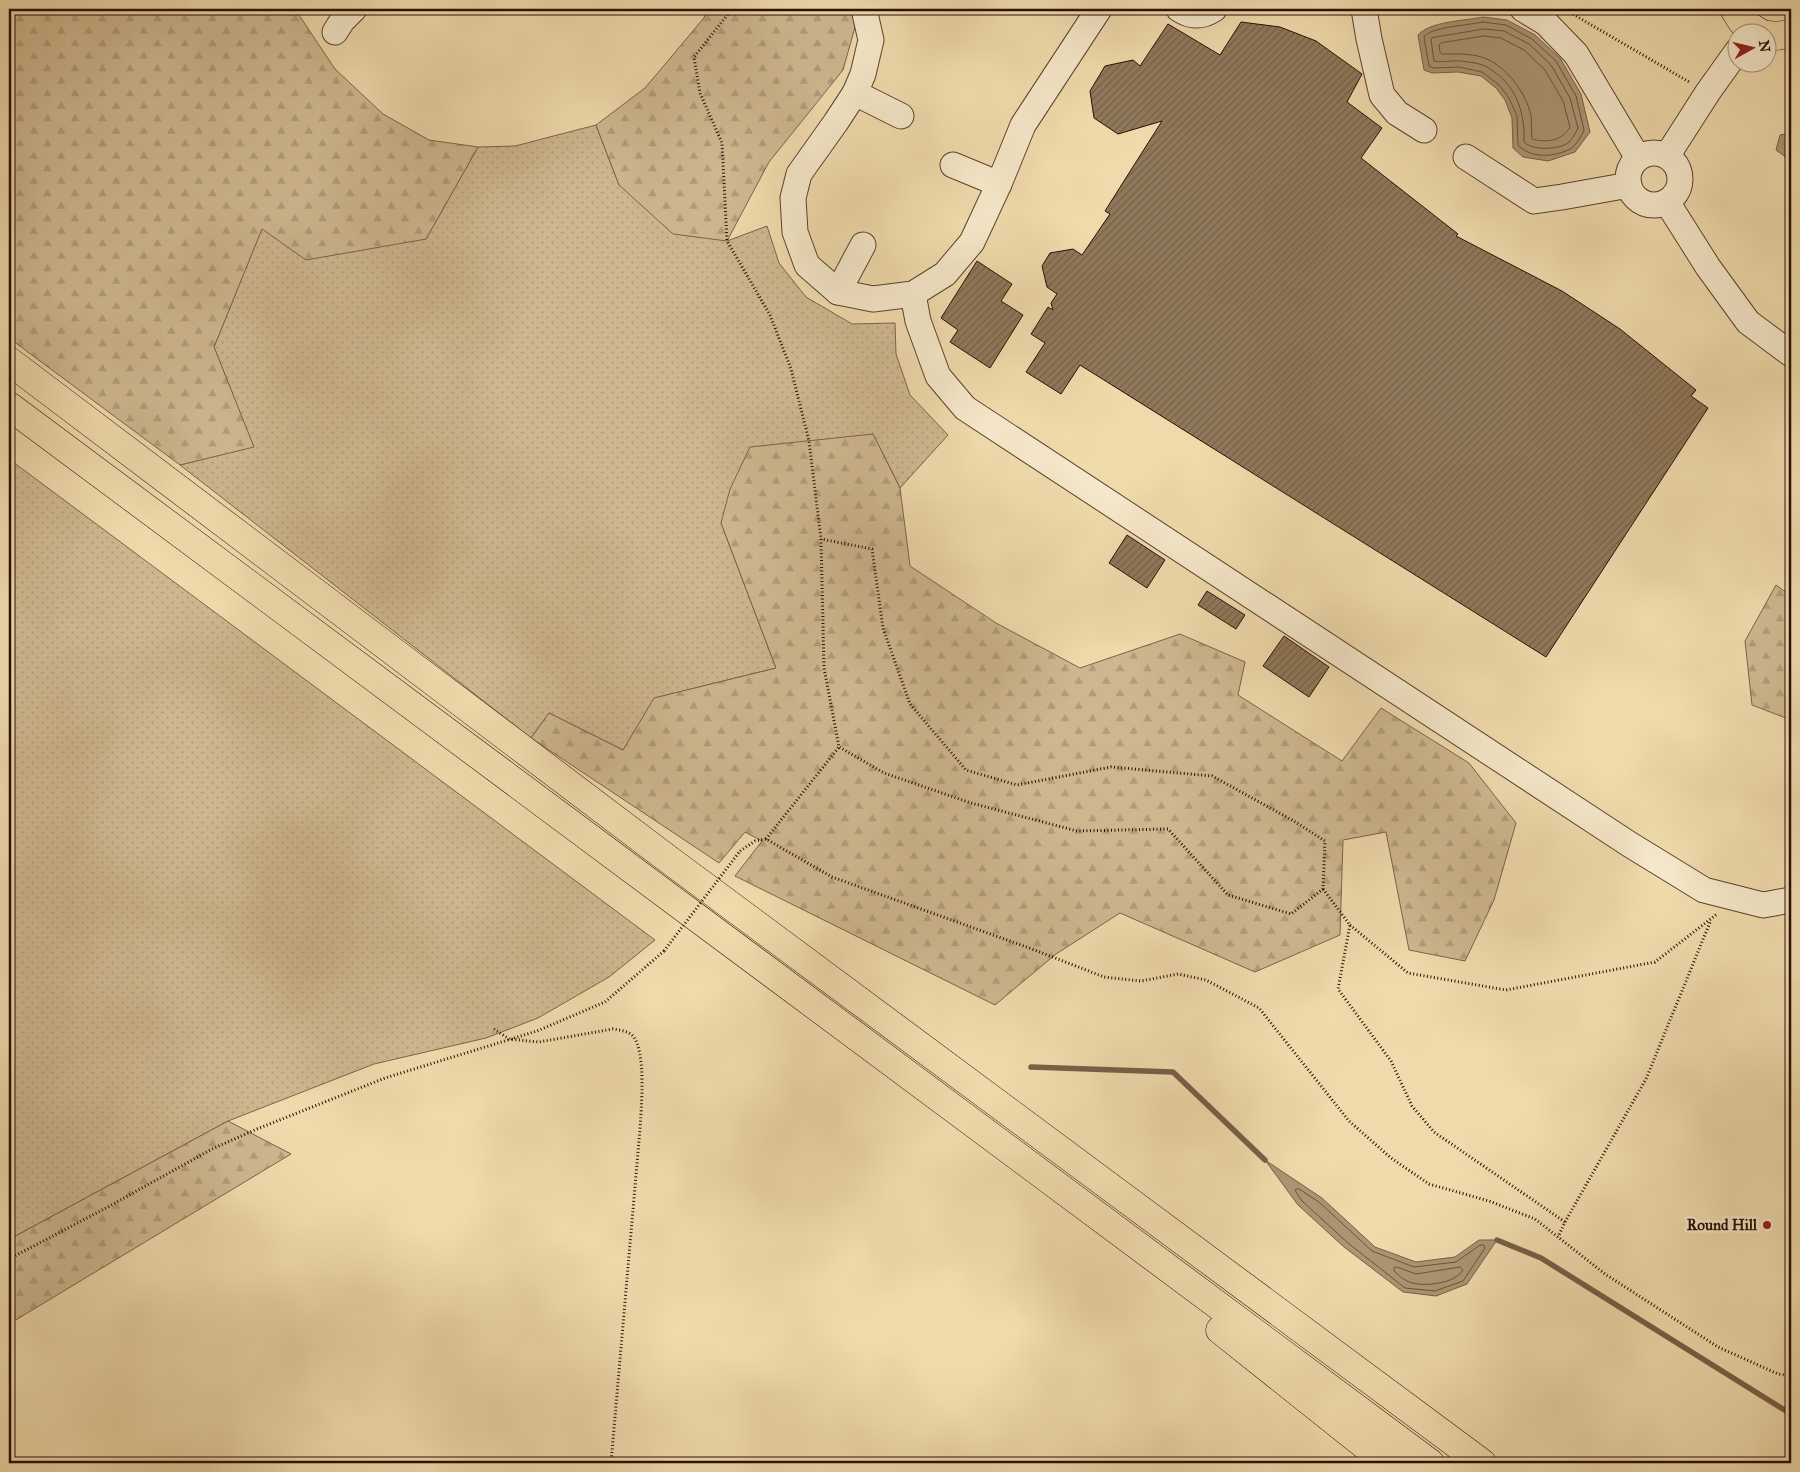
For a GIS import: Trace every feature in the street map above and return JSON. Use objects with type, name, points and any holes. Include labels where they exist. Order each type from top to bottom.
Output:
[{"type":"highway","points":[[9,361],[668,859],[1482,1463]]},
{"type":"highway","points":[[9,406],[1430,1463]]},
{"type":"highway","points":[[706,925],[1387,1463]]},
{"type":"lane","points":[[335,32],[342,21],[354,9]]},
{"type":"lane","points":[[864,9],[871,40],[863,74],[855,93],[799,174],[793,198],[795,232],[807,265],[838,292],[873,299],[913,294],[945,274],[972,242],[999,184],[1023,125],[1099,9]]},
{"type":"lane","points":[[1179,9],[1188,14],[1197,15],[1206,14],[1214,9]]},
{"type":"lane","points":[[1364,9],[1382,95],[1397,113],[1424,130]]},
{"type":"lane","points":[[1523,9],[1546,23],[1576,54],[1638,158]]},
{"type":"lane","points":[[1667,156],[1708,92],[1728,67]]},
{"type":"lane","points":[[855,93],[901,116]]},
{"type":"lane","points":[[1658,153],[1673,160],[1678,168],[1680,183],[1674,196],[1667,202],[1654,205],[1645,203],[1635,197],[1628,185],[1628,176],[1631,167],[1638,158],[1646,154],[1658,153]]},
{"type":"lane","points":[[1466,157],[1534,201],[1628,185]]},
{"type":"lane","points":[[953,165],[999,184]]},
{"type":"lane","points":[[1667,202],[1708,267],[1748,322],[1791,354]]},
{"type":"lane","points":[[838,292],[863,244]]},
{"type":"lane","points":[[913,294],[918,321],[938,376],[965,408],[1629,844],[1704,890],[1763,905],[1791,900]]},
{"type":"path","points":[[9,1259],[212,1149],[385,1078],[537,1031],[605,1002],[664,951],[740,851],[756,841],[766,839],[839,747],[824,668],[821,539],[809,441],[790,370],[770,315],[727,241],[722,143],[700,93],[694,58],[732,9]]},
{"type":"path","points":[[1564,9],[1708,92]]},
{"type":"path","points":[[821,539],[872,549],[883,628],[910,704],[966,770],[1017,785],[1111,767],[1212,776],[1292,820],[1325,841],[1323,888],[1350,925],[1408,973],[1506,990],[1655,962],[1738,898]]},
{"type":"path","points":[[839,747],[884,773],[971,803],[1077,830],[1168,829],[1228,895],[1291,914],[1323,888]]},
{"type":"path","points":[[766,839],[832,878],[1032,949],[1104,977],[1141,981],[1178,974],[1206,980],[1259,1008],[1349,1121],[1391,1158],[1429,1184],[1489,1201],[1535,1219],[1605,1274],[1718,1347],[1778,1374],[1791,1376]]},
{"type":"path","points":[[1558,1237],[1646,1079],[1711,919]]},
{"type":"path","points":[[1350,925],[1338,989],[1391,1061],[1412,1106],[1434,1132],[1565,1222]]},
{"type":"path","points":[[494,1029],[508,1039],[539,1042],[613,1029],[624,1031],[633,1036],[639,1049],[642,1076],[640,1129],[611,1463]]},
{"type":"green space","points":[[9,9],[295,9],[335,69],[383,114],[429,140],[478,147],[426,239],[306,260],[262,229],[214,347],[254,447],[180,465],[9,338]]},
{"type":"green space","points":[[709,9],[851,9],[857,20],[843,70],[769,162],[727,241],[673,234],[619,185],[596,125],[645,88],[703,19]]},
{"type":"green space","points":[[596,125],[619,185],[727,241],[767,226],[779,263],[806,297],[852,324],[895,323],[896,354],[910,395],[948,435],[900,488],[873,434],[721,523],[776,668],[655,698],[623,750],[549,713],[531,738],[180,465],[253,446],[214,347],[262,228],[426,239],[478,147],[515,146]]},
{"type":"green space","points":[[873,434],[900,488],[910,566],[996,623],[1080,668],[1180,634],[1245,662],[1238,695],[1342,761],[1381,708],[1469,763],[1516,823],[1494,900],[1465,961],[1409,950],[1386,832],[1343,840],[1340,935],[1255,972],[1120,913],[1056,954],[995,1005],[735,876],[762,841],[745,832],[719,863],[531,738],[549,713],[623,750],[654,698],[776,668],[721,523],[730,489],[750,447]]},
{"type":"green space","points":[[9,459],[655,940],[609,977],[538,1018],[486,1038],[374,1064],[228,1121],[10,1239]]},
{"type":"green space","points":[[1776,585],[1791,596],[1791,720],[1752,705],[1745,641]]},
{"type":"green space","points":[[228,1121],[291,1154],[9,1324],[9,1238]]},
{"type":"water","points":[[1483,17],[1507,20],[1535,35],[1560,58],[1581,94],[1590,132],[1575,152],[1548,161],[1523,157],[1513,148],[1512,118],[1505,100],[1496,88],[1481,76],[1458,72],[1432,73],[1424,70],[1418,35],[1424,30],[1439,24]]},
{"type":"water","points":[[1791,133],[1791,161],[1776,150],[1780,135]]},
{"type":"water","points":[[1265,1160],[1322,1198],[1375,1247],[1416,1262],[1455,1257],[1479,1240],[1497,1240],[1467,1284],[1436,1296],[1403,1292],[1344,1247],[1298,1205]]},
{"type":"building","points":[[1241,22],[1280,27],[1316,41],[1362,74],[1347,102],[1382,128],[1361,158],[1458,234],[1456,236],[1562,291],[1620,329],[1696,390],[1691,396],[1708,408],[1546,657],[1080,365],[1061,394],[1026,372],[1045,343],[1031,334],[1048,307],[1053,310],[1051,303],[1057,294],[1047,287],[1042,266],[1050,253],[1073,249],[1082,255],[1110,214],[1105,211],[1162,121],[1118,134],[1094,118],[1090,91],[1105,66],[1133,60],[1140,66],[1168,24],[1220,55]]},
{"type":"building","points":[[977,261],[1012,284],[1001,301],[1023,315],[990,368],[950,342],[958,330],[941,318]]},
{"type":"building","points":[[1127,535],[1165,560],[1147,588],[1109,563]]},
{"type":"building","points":[[1207,591],[1245,615],[1236,629],[1198,605]]},
{"type":"building","points":[[1284,636],[1329,667],[1309,697],[1263,666]]},
{"type":"waterway","points":[[1031,1067],[1173,1072],[1265,1160]]},
{"type":"waterway","points":[[1497,1240],[1541,1258],[1791,1414]]},
{"type":"place","name":"Round Hill","points":[[1767,1225]]}]
